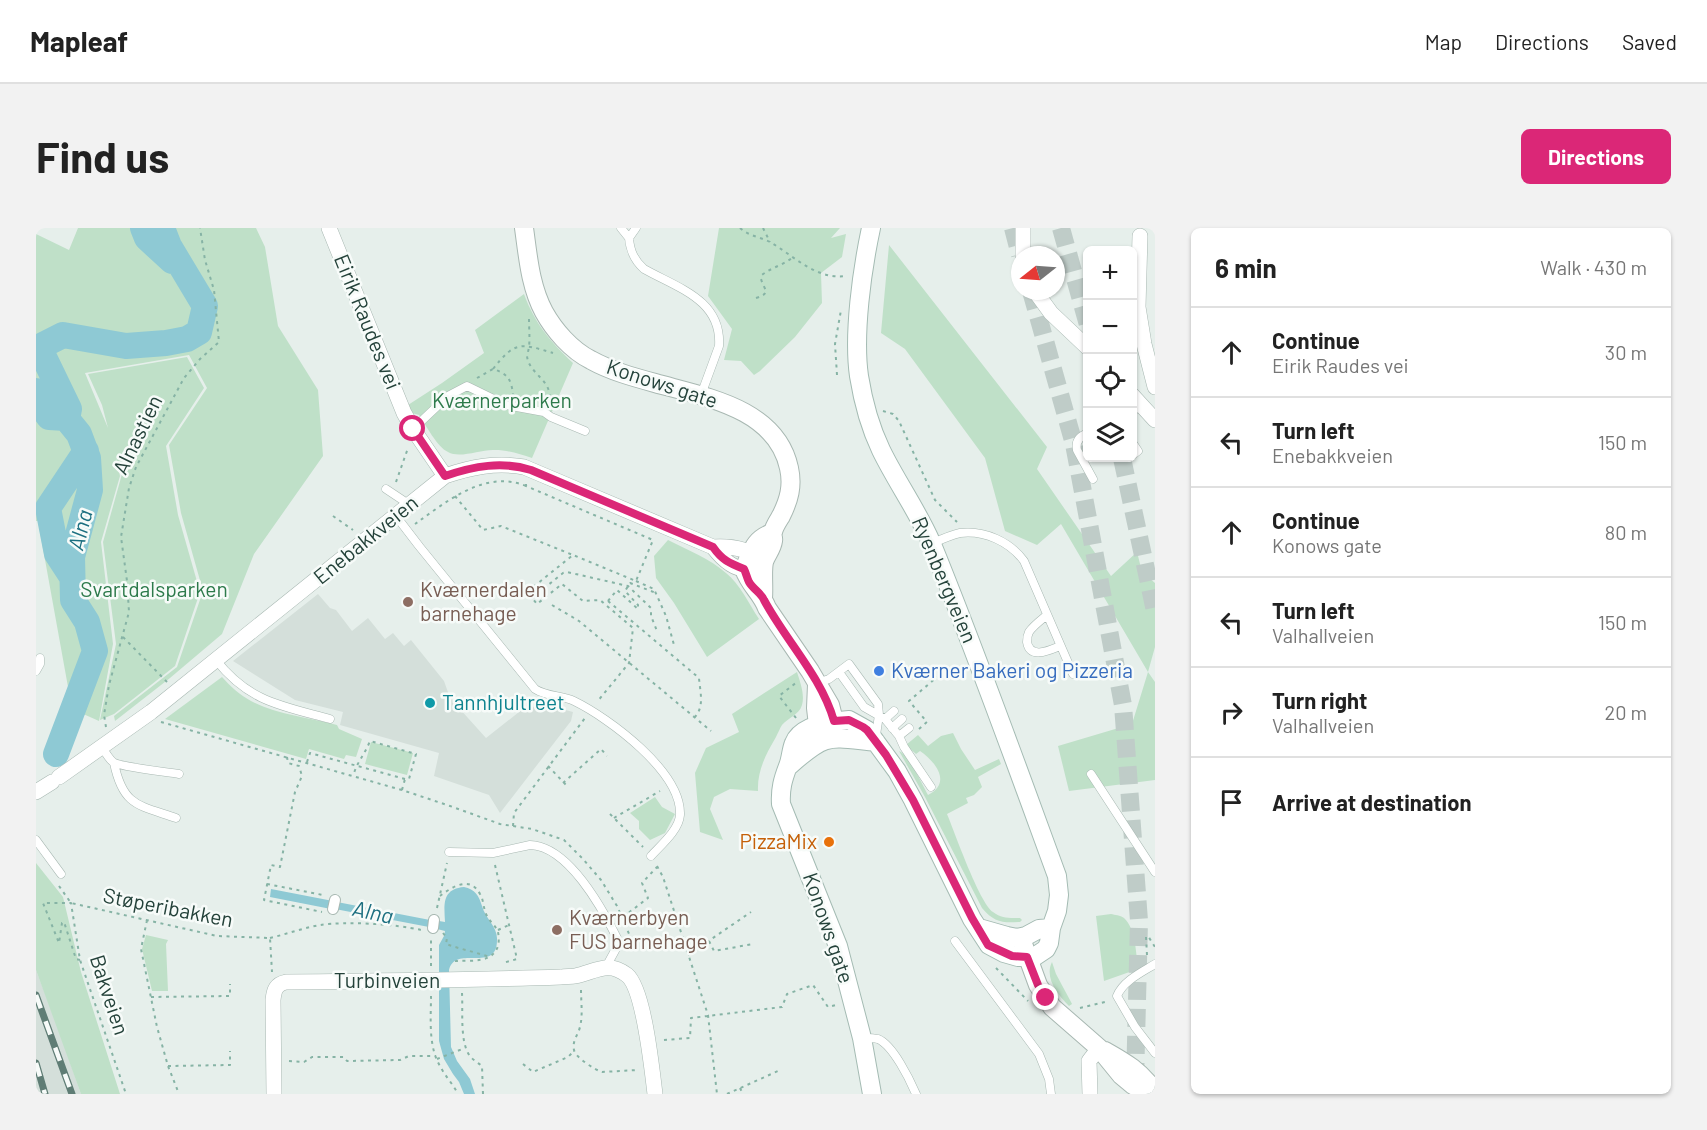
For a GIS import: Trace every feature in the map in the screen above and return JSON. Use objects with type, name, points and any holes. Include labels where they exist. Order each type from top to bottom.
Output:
[{"type":"main road","name":"Konows gate","points":[[524,228],[530,272],[538,299],[552,324],[569,344],[589,360],[616,371],[652,383],[701,394],[743,412],[763,424],[783,450],[789,469],[789,500],[772,533],[773,542],[753,561],[767,608],[810,671],[810,681]]},
{"type":"main road","name":"Ryenbergveien","points":[[871,228],[858,320],[857,358],[868,413],[881,451],[932,544],[1057,876],[1058,911],[1051,928],[1049,943],[1040,954],[1027,957]]},
{"type":"main road","points":[[810,681],[816,708],[827,728],[845,738],[876,742],[886,755],[913,800],[972,918],[988,945],[1012,956],[1027,957]]},
{"type":"main road","name":"Konows gate","points":[[827,728],[799,736],[794,741],[781,790],[783,810],[838,946],[862,1038],[872,1094]]},
{"type":"main road","points":[[979,928],[1007,936],[1021,937],[1039,929],[1051,928]]},
{"type":"main road","points":[[1021,937],[1038,985],[1052,1007],[1099,1048],[1121,1075],[1148,1094]]},
{"type":"main road","points":[[1099,1048],[1129,1064],[1155,1090]]},
{"type":"street","name":"Eirik Raudes vei","points":[[329,228],[383,374],[404,413],[411,434],[445,476]]},
{"type":"street","points":[[1023,228],[1023,246]]},
{"type":"street","points":[[1140,232],[1138,307],[1144,344],[1155,387]]},
{"type":"street","points":[[1042,300],[1051,313],[1083,343]]},
{"type":"street","points":[[1137,406],[1155,420]]},
{"type":"street","name":"Enebakkveien","points":[[36,792],[151,712],[445,476],[460,471],[487,465],[505,464],[524,467],[713,547],[724,546],[753,561]]},
{"type":"street","points":[[606,967],[619,970],[629,976],[634,984],[644,1025],[655,1094]]},
{"type":"street","name":"Turbinveien","points":[[277,986],[286,982],[433,981],[574,976],[606,967]]},
{"type":"street","points":[[274,1094],[273,1000],[277,986]]},
{"type":"street","points":[[1090,1094],[1089,1061],[1099,1048]]},
{"type":"lane","points":[[621,228],[639,264],[700,301],[710,310],[717,322],[719,346],[701,394]]},
{"type":"lane","points":[[628,238],[636,228]]},
{"type":"lane","points":[[411,434],[448,396],[467,386],[495,400],[544,412],[585,431]]},
{"type":"lane","points":[[1083,436],[1079,438],[1076,445],[1083,460]]},
{"type":"lane","points":[[1084,462],[1094,479]]},
{"type":"lane","points":[[389,491],[410,505]]},
{"type":"lane","points":[[396,516],[535,689],[542,693],[572,700],[590,711],[617,729],[663,771],[671,785],[680,815],[674,829],[651,856]]},
{"type":"lane","points":[[932,544],[961,533],[985,534],[1015,550],[1024,561],[1073,674]]},
{"type":"lane","points":[[1047,615],[1029,632],[1027,638],[1029,647],[1034,652],[1042,652],[1060,646]]},
{"type":"lane","points":[[36,671],[40,658]]},
{"type":"lane","points":[[216,660],[238,684],[263,700],[330,719]]},
{"type":"lane","points":[[810,681],[829,679],[849,664],[878,704],[882,717],[876,742]]},
{"type":"lane","points":[[839,672],[864,707],[882,717],[899,736],[931,787]]},
{"type":"lane","points":[[882,717],[894,711]]},
{"type":"lane","points":[[892,728],[902,719]]},
{"type":"lane","points":[[899,736],[909,728]]},
{"type":"lane","points":[[106,744],[123,792],[130,799],[146,807],[176,818]]},
{"type":"lane","points":[[114,763],[179,774]]},
{"type":"lane","points":[[1091,774],[1155,872]]},
{"type":"lane","points":[[36,840],[61,874]]},
{"type":"lane","points":[[448,856],[493,853],[537,845],[553,852],[576,873],[595,898],[617,938],[618,945],[606,967]]},
{"type":"lane","points":[[955,941],[1039,1054],[1049,1079],[1051,1094]]},
{"type":"lane","points":[[1155,964],[1125,985],[1117,996],[1155,1053]]},
{"type":"lane","points":[[862,1038],[879,1039],[890,1049],[905,1070],[916,1094]]},
{"type":"path","name":"Alnastien","points":[[106,744],[107,731],[104,715],[109,685],[129,612],[120,537],[132,477],[184,378],[219,342],[214,290],[205,260],[200,228]]},
{"type":"path","points":[[740,228],[750,235],[770,242],[825,276],[835,278],[852,276]]},
{"type":"path","points":[[763,228],[770,242]]},
{"type":"path","points":[[756,298],[766,293],[761,279],[762,274],[777,265],[786,263],[793,257]]},
{"type":"path","points":[[837,375],[835,344],[843,304]]},
{"type":"path","points":[[529,317],[527,356],[550,392],[544,412]]},
{"type":"path","points":[[467,386],[479,376],[493,369],[507,351],[519,346],[529,346],[561,355]]},
{"type":"path","points":[[493,369],[503,372],[511,382],[513,396],[510,405]]},
{"type":"path","points":[[868,413],[883,411],[896,417],[932,495],[940,507],[956,520],[961,533]]},
{"type":"path","points":[[389,491],[411,434]]},
{"type":"path","points":[[526,486],[528,480]]},
{"type":"path","points":[[414,525],[466,490],[495,483],[516,482],[654,540],[636,581]]},
{"type":"path","points":[[455,496],[483,530],[501,526],[654,590],[666,616],[674,645]]},
{"type":"path","points":[[333,516],[351,528]]},
{"type":"path","points":[[573,555],[527,592],[537,604],[562,584],[582,601],[607,602],[699,678],[701,702],[699,714],[694,718]]},
{"type":"path","points":[[532,598],[567,572],[628,586],[651,608],[651,616],[657,631]]},
{"type":"path","points":[[607,602],[616,590],[638,609],[638,604],[625,591],[630,583],[656,593]]},
{"type":"path","points":[[513,826],[513,813],[629,663],[633,628],[607,602]]},
{"type":"path","points":[[552,605],[579,621],[711,731]]},
{"type":"path","points":[[123,637],[168,684]]},
{"type":"path","points":[[926,724],[927,722],[909,701],[937,677]]},
{"type":"path","points":[[797,720],[778,696],[810,681]]},
{"type":"path","points":[[151,712],[157,721],[402,790],[500,824],[531,829],[564,840],[601,880],[636,950]]},
{"type":"path","points":[[307,763],[310,753],[356,765],[409,779],[416,753],[370,741],[356,765],[353,776]]},
{"type":"path","points":[[563,783],[601,749],[607,756]]},
{"type":"path","points":[[287,757],[288,763],[299,766],[302,776],[295,792],[280,867],[271,865],[264,900],[323,912],[330,924]]},
{"type":"path","points":[[548,766],[568,788]]},
{"type":"path","points":[[402,790],[405,778]]},
{"type":"path","points":[[614,818],[671,785]]},
{"type":"path","points":[[610,814],[651,856]]},
{"type":"path","points":[[490,979],[489,967],[517,959],[493,853]]},
{"type":"path","points":[[448,856],[433,928],[432,1042],[439,1065],[458,1094]]},
{"type":"path","points":[[622,918],[648,898],[642,883],[657,867],[663,877],[708,1015],[717,1094]]},
{"type":"path","points":[[267,884],[336,898],[334,905]]},
{"type":"path","points":[[440,896],[457,884],[472,886],[480,894],[486,913],[497,930],[499,944],[490,957],[482,960],[456,961],[465,1048],[472,1059],[482,1066],[483,1094]]},
{"type":"path","name":"Støperibakken","points":[[59,885],[71,903],[217,936],[270,938],[339,923],[433,928]]},
{"type":"path","points":[[71,903],[43,903],[59,943],[64,922],[76,959],[80,960]]},
{"type":"path","name":"Bakveien","points":[[71,903],[80,960],[126,1094]]},
{"type":"path","points":[[688,955],[751,912]]},
{"type":"path","points":[[147,920],[141,949],[157,1027],[179,1094]]},
{"type":"path","points":[[497,930],[509,925]]},
{"type":"path","points":[[433,928],[446,935],[446,944],[490,957]]},
{"type":"path","points":[[1143,959],[1147,953],[1146,937],[1148,936],[1155,947]]},
{"type":"path","points":[[270,938],[272,972],[277,986]]},
{"type":"path","points":[[709,941],[714,951],[753,944]]},
{"type":"path","points":[[994,966],[1032,1006],[1052,1007]]},
{"type":"path","points":[[151,998],[230,996],[230,984]]},
{"type":"path","points":[[661,1040],[690,1038],[691,1018],[782,1007],[787,994],[813,985],[828,1007],[836,1005]]},
{"type":"path","points":[[523,1064],[533,1072],[567,1057],[573,1051],[575,1037],[580,1028],[581,990]]},
{"type":"path","points":[[1075,1004],[1081,1009],[1109,1001]]},
{"type":"path","points":[[286,1061],[304,1062],[312,1058],[323,1057],[344,1057],[347,1061],[400,1060],[409,1056],[437,1058],[465,1048]]},
{"type":"path","points":[[168,1066],[230,1065],[230,1051]]},
{"type":"path","points":[[573,1051],[598,1071],[641,1070]]},
{"type":"path","points":[[727,1094],[778,1071]]},
{"type":"path","points":[[740,1088],[743,1094]]},
{"type":"shaded area","points":[[318,594],[330,608],[336,610],[352,631],[368,618],[385,639],[393,633],[404,646],[411,640],[444,681],[450,698],[486,738],[524,708],[547,705],[573,712],[571,721],[500,813],[489,795],[434,776],[439,753],[340,725],[343,712],[295,700],[233,661]]},
{"type":"shaded area","points":[[36,970],[57,1025],[81,1094],[36,1094]]},
{"type":"green space","name":"Svartdalsparken","points":[[78,228],[256,228],[265,247],[278,326],[318,390],[323,456],[254,554],[222,634],[115,721],[114,716],[177,667],[203,591],[181,513],[169,445],[207,388],[189,355],[85,373],[108,428],[102,405],[88,374],[187,357],[204,388],[166,446],[178,515],[200,592],[175,666],[114,714],[100,720],[116,644],[103,542],[122,474],[116,458],[120,476],[101,542],[113,644],[99,721],[72,709],[38,521],[36,521],[36,234],[69,250]]},
{"type":"green space","points":[[719,228],[840,228],[831,238],[846,234],[842,257],[821,273],[822,303],[795,337],[754,375],[741,361],[724,360],[732,329],[708,296]]},
{"type":"green space","points":[[889,245],[1047,447],[1037,469],[1111,576],[1137,552],[1142,572],[1155,583],[1155,647],[1148,672],[1061,524],[1037,545],[1005,531],[985,458],[905,349],[881,333]]},
{"type":"green space","name":"Kværnerparken","points":[[524,294],[544,332],[573,363],[532,458],[500,450],[464,454],[448,452],[436,441],[419,415],[412,413],[408,405],[484,353],[475,330]]},
{"type":"green space","points":[[668,540],[706,559],[726,573],[740,588],[759,619],[707,657],[656,578],[654,556]]},
{"type":"green space","points":[[797,672],[803,692],[802,705],[796,714],[782,725],[769,750],[761,770],[758,791],[730,789],[714,797],[710,809],[723,840],[700,832],[695,773],[706,748],[739,732],[732,714]]},
{"type":"green space","points":[[1148,672],[1155,682],[1155,780],[1069,791],[1058,746],[1132,724]]},
{"type":"green space","points":[[222,677],[239,693],[260,705],[337,725],[339,729],[362,739],[356,757],[346,755],[344,759],[309,749],[306,759],[165,719]]},
{"type":"green space","points":[[953,733],[975,770],[999,759],[1001,764],[978,777],[982,787],[974,795],[966,798],[968,803],[947,814],[974,882],[987,906],[1000,916],[1020,918],[1022,920],[1020,922],[998,921],[982,908],[899,751],[911,764],[928,795],[939,785],[939,773],[926,756],[920,751],[916,754],[906,745],[918,735],[928,746],[941,736]]},
{"type":"green space","points":[[371,742],[413,753],[407,775],[365,764]]},
{"type":"green space","points":[[655,797],[662,807],[675,814],[665,833],[650,840],[639,829],[639,821],[630,813]]},
{"type":"green space","points":[[36,863],[63,897],[81,972],[120,1094],[81,1094],[36,970]]},
{"type":"green space","points":[[1111,914],[1124,918],[1131,928],[1138,969],[1104,981],[1096,916]]},
{"type":"green space","points":[[146,935],[168,940],[166,944],[168,991],[152,991],[142,949]]},
{"type":"green space","points":[[1052,962],[1072,1004],[1069,1006],[1053,986],[1050,974]]},
{"type":"water","points":[[457,888],[471,889],[478,896],[497,935],[495,950],[490,955],[483,958],[459,959],[449,970],[451,1047],[457,1061],[470,1079],[475,1094],[464,1094],[444,1059],[439,1041],[439,945],[445,931],[437,929],[439,921],[445,922],[445,904],[448,894]]},
{"type":"water","points":[[271,889],[333,901],[331,909],[270,897]]},
{"type":"water","points":[[337,902],[430,920],[429,927],[335,909]]},
{"type":"waterway","points":[[143,228],[147,238],[172,261]]},
{"type":"waterway","name":"Alna","points":[[36,354],[39,347],[63,335],[126,346],[187,339],[199,332],[205,306],[169,246],[162,228]]},
{"type":"waterway","points":[[39,347],[69,409],[67,419]]},
{"type":"waterway","name":"Alna","points":[[36,391],[40,405],[49,417],[66,418],[79,434],[88,458],[90,490],[72,557],[73,600],[87,622],[95,651],[56,754]]},
{"type":"waterway","points":[[72,577],[57,554],[48,508],[86,451]]},
{"type":"tunnel","points":[[1013,228],[1018,246]]},
{"type":"tunnel","points":[[1061,228],[1083,307]]},
{"type":"tunnel","points":[[1034,300],[1074,444],[1123,705],[1139,921],[1135,1082]]},
{"type":"tunnel","points":[[1123,462],[1155,611]]},
{"type":"railway","points":[[36,995],[72,1094]]},
{"type":"railway","points":[[36,1063],[45,1094]]},
{"type":"place","name":"Kværnerdalen barnehage","points":[[408,602]]},
{"type":"place","name":"Kværner Bakeri og Pizzeria","points":[[879,671]]},
{"type":"place","name":"Tannhjultreet","points":[[430,703]]},
{"type":"place","name":"PizzaMix","points":[[829,842]]},
{"type":"place","name":"Kværnerbyen FUS barnehage","points":[[557,930]]},
{"type":"route","points":[[413,429],[445,476],[487,465],[515,465],[713,547],[724,560],[744,569],[749,581],[764,598],[767,608],[784,635],[810,671],[830,705],[834,721],[849,720],[867,730],[897,771],[988,945],[1012,956],[1027,957],[1046,998]]}]
